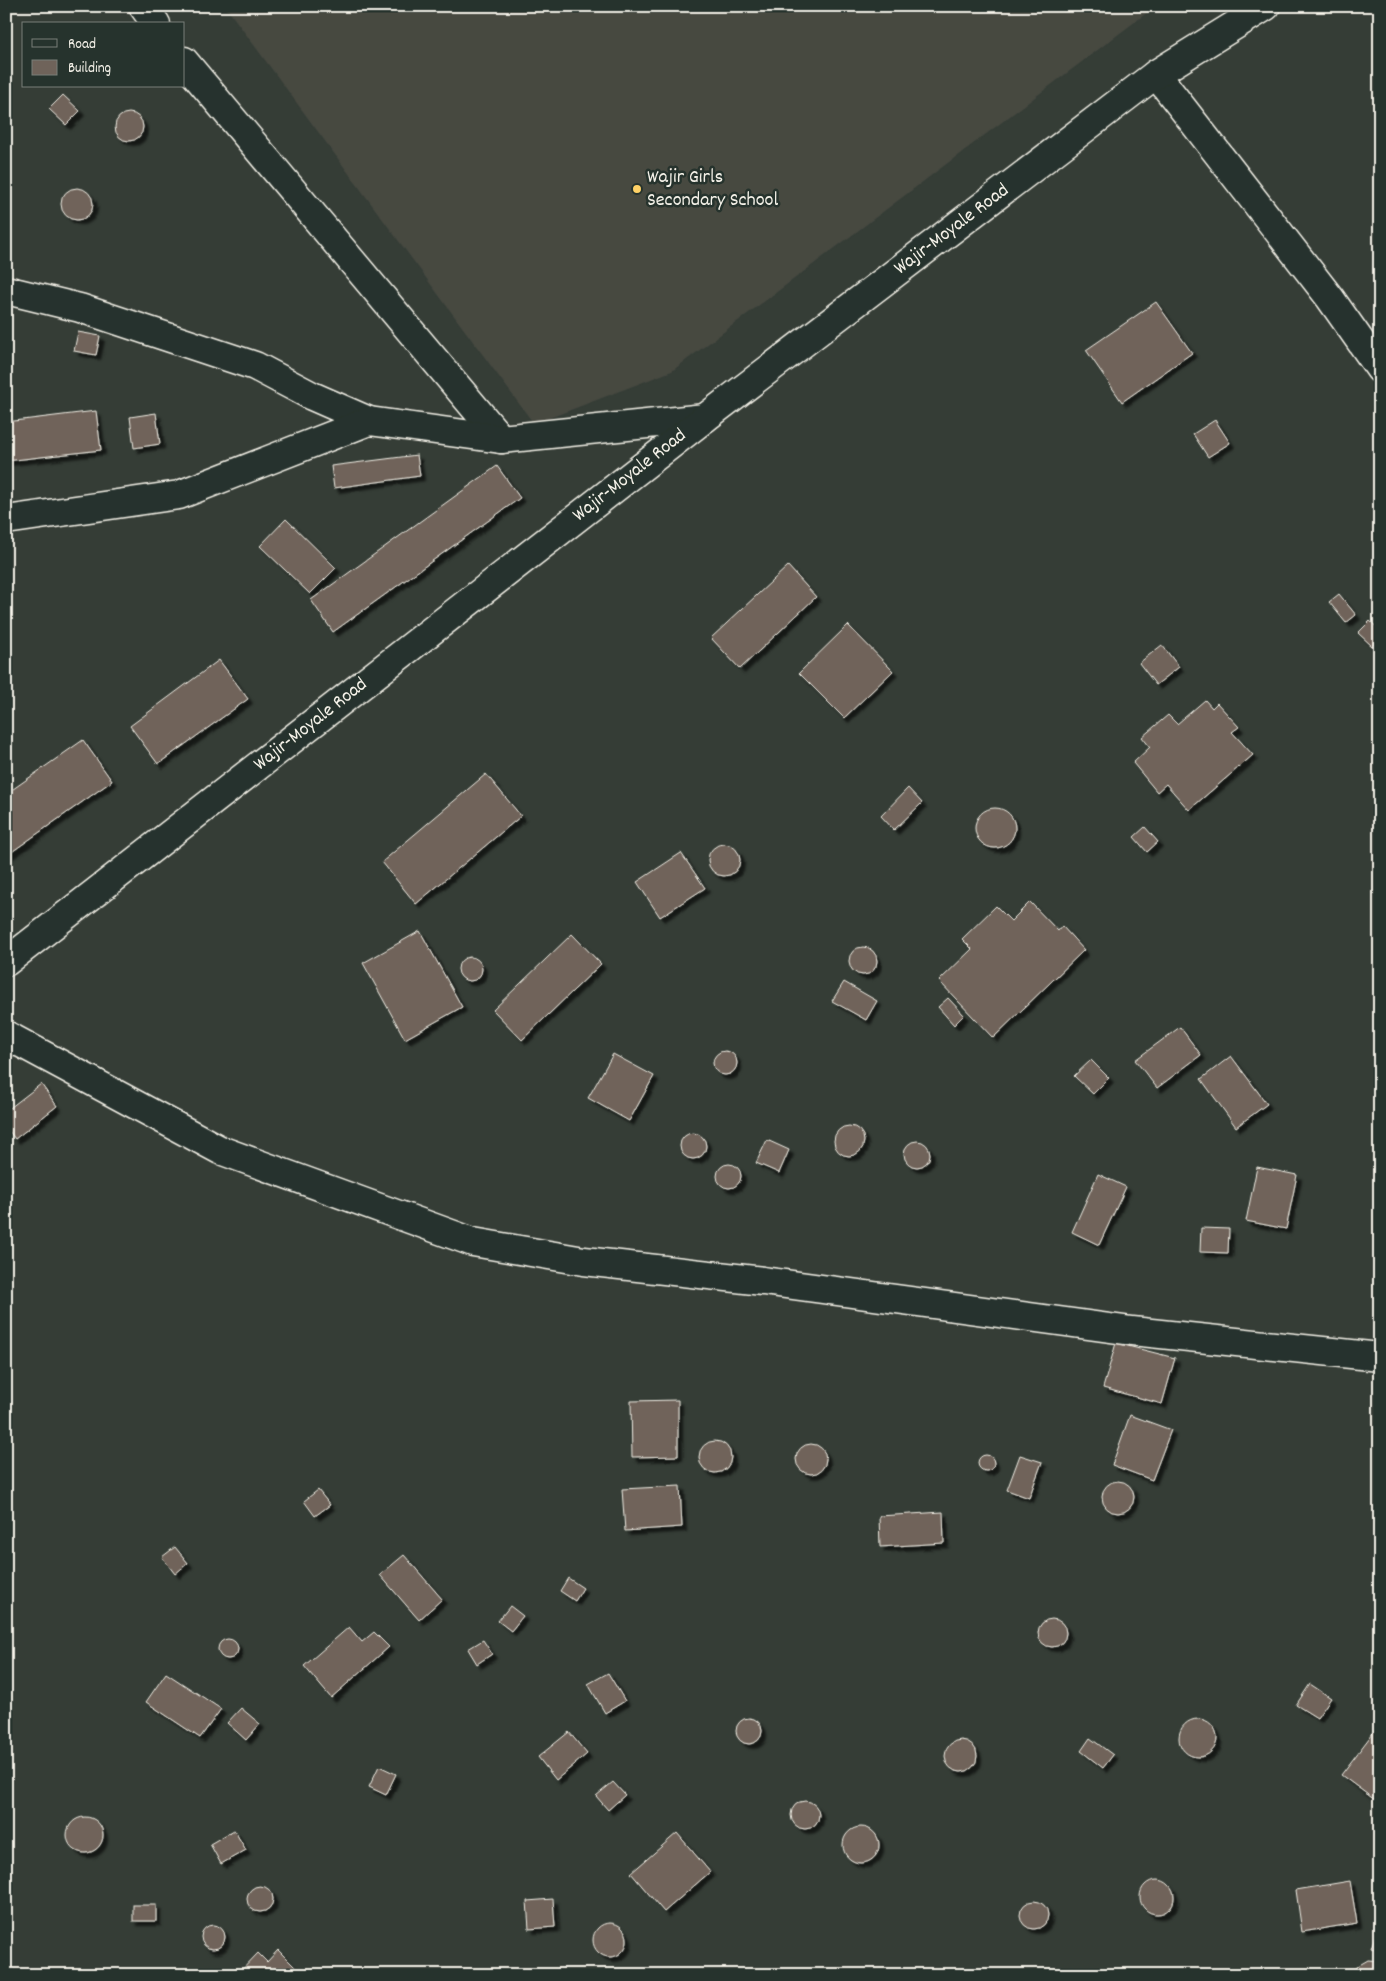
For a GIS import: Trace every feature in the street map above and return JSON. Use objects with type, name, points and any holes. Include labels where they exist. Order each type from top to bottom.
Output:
[{"type":"street","points":[[143,6],[155,22]]},
{"type":"street","name":"Wajir-Moyale Road","points":[[6,962],[705,418],[1156,74],[1266,6]]},
{"type":"street","points":[[185,62],[500,439]]},
{"type":"street","points":[[1156,74],[1330,298],[1380,369]]},
{"type":"street","points":[[6,290],[80,308],[255,366],[312,396],[369,421],[500,439],[705,418]]},
{"type":"street","points":[[6,520],[179,495],[369,421]]},
{"type":"street","points":[[6,1035],[220,1150],[473,1242],[584,1261],[763,1281],[1132,1331],[1380,1357]]},
{"type":"shaded area","name":"Wajir Girls Secondary School","points":[[225,6],[1156,6],[672,371],[534,424]]},
{"type":"building","points":[[63,95],[80,111],[66,125],[49,109]]},
{"type":"building","points":[[129,113],[139,117],[143,127],[139,137],[129,141],[119,137],[115,127],[119,117]]},
{"type":"building","points":[[77,188],[83,189],[88,193],[92,198],[92,210],[88,215],[83,219],[77,220],[71,219],[66,215],[62,210],[61,204],[62,198],[66,193],[71,189]]},
{"type":"building","points":[[1156,302],[1192,353],[1122,402],[1086,350]]},
{"type":"building","points":[[78,332],[100,336],[96,355],[74,351]]},
{"type":"building","points":[[96,411],[101,450],[6,461],[6,422]]},
{"type":"building","points":[[156,413],[160,444],[134,448],[130,417]]},
{"type":"building","points":[[1215,420],[1230,443],[1208,457],[1193,434]]},
{"type":"building","points":[[417,455],[420,476],[334,488],[331,466]]},
{"type":"building","points":[[497,466],[520,498],[333,632],[311,600]]},
{"type":"building","points":[[286,519],[336,568],[310,594],[260,546]]},
{"type":"building","points":[[788,566],[816,597],[740,669],[711,638]]},
{"type":"building","points":[[1339,594],[1356,615],[1346,623],[1329,602]]},
{"type":"building","points":[[1370,621],[1380,630],[1380,637],[1372,646],[1358,633]]},
{"type":"building","points":[[848,625],[893,671],[844,718],[799,673]]},
{"type":"building","points":[[1162,645],[1179,667],[1156,685],[1139,663]]},
{"type":"building","points":[[219,660],[248,699],[158,764],[130,726]]},
{"type":"building","points":[[1205,700],[1212,708],[1217,703],[1239,727],[1232,732],[1253,755],[1189,810],[1166,784],[1157,792],[1133,763],[1150,747],[1142,737],[1168,715],[1177,724]]},
{"type":"building","points":[[83,740],[112,781],[6,856],[6,794]]},
{"type":"building","points":[[486,774],[521,816],[416,904],[382,862]]},
{"type":"building","points":[[908,788],[922,803],[894,830],[881,816]]},
{"type":"building","points":[[999,808],[1006,811],[1012,817],[1015,828],[1014,836],[1006,845],[999,848],[991,848],[984,845],[976,836],[975,824],[978,817],[987,809]]},
{"type":"building","points":[[1145,827],[1158,842],[1147,852],[1134,837]]},
{"type":"building","points":[[724,844],[735,849],[740,860],[735,871],[724,876],[713,871],[708,860],[713,849]]},
{"type":"building","points":[[681,853],[705,888],[660,917],[637,882]]},
{"type":"building","points":[[1030,902],[1058,931],[1062,926],[1084,950],[993,1038],[939,981],[972,949],[962,939],[996,906],[1011,921]]},
{"type":"building","points":[[420,931],[462,1007],[405,1039],[363,963]]},
{"type":"building","points":[[572,934],[601,964],[522,1040],[493,1010]]},
{"type":"building","points":[[863,947],[873,951],[877,961],[873,971],[863,975],[853,971],[849,961],[853,951]]},
{"type":"building","points":[[470,957],[475,958],[481,964],[481,974],[475,980],[470,981],[465,980],[459,974],[458,969],[459,964],[465,958]]},
{"type":"building","points":[[844,982],[877,1001],[866,1020],[832,1001]]},
{"type":"building","points":[[948,998],[964,1015],[954,1025],[938,1007]]},
{"type":"building","points":[[1180,1027],[1201,1055],[1157,1088],[1135,1060]]},
{"type":"building","points":[[725,1051],[730,1052],[736,1058],[736,1068],[730,1074],[725,1075],[720,1074],[714,1068],[713,1063],[714,1058],[720,1052]]},
{"type":"building","points":[[613,1054],[654,1076],[629,1121],[588,1098]]},
{"type":"building","points":[[1231,1056],[1267,1104],[1236,1127],[1201,1079]]},
{"type":"building","points":[[1091,1060],[1109,1078],[1093,1094],[1074,1076]]},
{"type":"building","points":[[41,1084],[57,1106],[15,1139],[6,1127],[6,1111]]},
{"type":"building","points":[[849,1126],[855,1127],[863,1135],[863,1147],[855,1155],[849,1156],[843,1155],[835,1147],[834,1141],[835,1135],[843,1127]]},
{"type":"building","points":[[693,1133],[702,1137],[706,1146],[702,1155],[693,1159],[684,1155],[680,1146],[684,1137]]},
{"type":"building","points":[[767,1140],[789,1150],[779,1173],[756,1163]]},
{"type":"building","points":[[917,1141],[926,1145],[930,1154],[926,1163],[917,1167],[908,1163],[904,1154],[908,1145]]},
{"type":"building","points":[[729,1164],[738,1167],[741,1176],[738,1185],[729,1188],[720,1185],[717,1176],[720,1167]]},
{"type":"building","points":[[1257,1167],[1297,1175],[1286,1229],[1246,1221]]},
{"type":"building","points":[[1098,1174],[1126,1187],[1099,1245],[1072,1232]]},
{"type":"building","points":[[1201,1228],[1229,1229],[1228,1253],[1200,1252]]},
{"type":"building","points":[[1116,1343],[1175,1358],[1162,1404],[1103,1388]]},
{"type":"building","points":[[678,1400],[678,1456],[632,1457],[631,1401]]},
{"type":"building","points":[[1130,1415],[1171,1430],[1152,1480],[1112,1465]]},
{"type":"building","points":[[715,1441],[721,1442],[726,1446],[730,1451],[730,1463],[726,1468],[721,1472],[715,1473],[709,1472],[704,1468],[700,1463],[699,1457],[700,1451],[704,1446],[709,1442]]},
{"type":"building","points":[[811,1444],[822,1448],[826,1459],[822,1470],[811,1474],[800,1470],[796,1459],[800,1448]]},
{"type":"building","points":[[986,1455],[992,1457],[994,1463],[992,1469],[986,1471],[980,1469],[978,1463],[980,1457]]},
{"type":"building","points":[[1020,1455],[1042,1462],[1029,1498],[1007,1490]]},
{"type":"building","points":[[1118,1481],[1124,1482],[1129,1486],[1133,1491],[1133,1503],[1129,1508],[1124,1512],[1118,1513],[1112,1512],[1107,1508],[1103,1503],[1102,1497],[1103,1491],[1107,1486],[1112,1482]]},
{"type":"building","points":[[680,1486],[682,1527],[625,1531],[622,1489]]},
{"type":"building","points":[[318,1490],[330,1505],[315,1516],[304,1501]]},
{"type":"building","points":[[943,1512],[944,1543],[880,1547],[879,1516]]},
{"type":"building","points":[[175,1547],[188,1563],[175,1574],[162,1557]]},
{"type":"building","points":[[404,1555],[442,1599],[419,1620],[380,1575]]},
{"type":"building","points":[[568,1578],[583,1588],[575,1601],[560,1591]]},
{"type":"building","points":[[510,1606],[523,1616],[511,1631],[498,1621]]},
{"type":"building","points":[[1052,1619],[1062,1623],[1066,1633],[1062,1643],[1052,1647],[1042,1643],[1038,1633],[1042,1623]]},
{"type":"building","points":[[349,1627],[362,1642],[374,1632],[389,1647],[331,1698],[304,1666]]},
{"type":"building","points":[[228,1639],[235,1642],[238,1649],[235,1656],[228,1659],[221,1656],[218,1649],[221,1642]]},
{"type":"building","points":[[483,1640],[492,1654],[477,1664],[468,1649]]},
{"type":"building","points":[[166,1673],[221,1709],[200,1738],[146,1702]]},
{"type":"building","points":[[608,1673],[625,1701],[605,1713],[588,1684]]},
{"type":"building","points":[[1310,1684],[1331,1698],[1317,1718],[1296,1705]]},
{"type":"building","points":[[241,1708],[260,1724],[246,1740],[227,1723]]},
{"type":"building","points":[[749,1718],[758,1722],[762,1731],[758,1740],[749,1744],[740,1740],[736,1731],[740,1722]]},
{"type":"building","points":[[1198,1719],[1212,1724],[1217,1738],[1212,1752],[1198,1757],[1184,1752],[1179,1738],[1184,1724]]},
{"type":"building","points":[[1376,1729],[1380,1732],[1380,1794],[1375,1800],[1341,1775]]},
{"type":"building","points":[[569,1732],[587,1754],[556,1780],[538,1757]]},
{"type":"building","points":[[1090,1738],[1113,1755],[1103,1768],[1081,1751]]},
{"type":"building","points":[[961,1740],[967,1741],[972,1745],[976,1750],[976,1762],[972,1767],[967,1771],[961,1772],[955,1771],[950,1767],[946,1762],[945,1756],[946,1750],[950,1745],[955,1741]]},
{"type":"building","points":[[379,1766],[396,1774],[386,1795],[369,1787]]},
{"type":"building","points":[[613,1782],[625,1795],[608,1810],[596,1796]]},
{"type":"building","points":[[805,1801],[815,1805],[819,1815],[815,1825],[805,1829],[795,1825],[791,1815],[795,1805]]},
{"type":"building","points":[[85,1817],[92,1818],[98,1822],[102,1828],[102,1842],[98,1848],[92,1852],[85,1853],[78,1852],[72,1848],[68,1842],[67,1835],[68,1828],[72,1822],[78,1818]]},
{"type":"building","points":[[861,1827],[873,1833],[879,1845],[873,1857],[861,1863],[849,1857],[843,1845],[849,1833]]},
{"type":"building","points":[[234,1830],[246,1850],[221,1864],[210,1844]]},
{"type":"building","points":[[677,1833],[710,1872],[664,1912],[631,1873]]},
{"type":"building","points":[[1157,1880],[1169,1885],[1174,1897],[1169,1909],[1157,1914],[1145,1909],[1140,1897],[1145,1885]]},
{"type":"building","points":[[1350,1881],[1357,1923],[1302,1932],[1296,1890]]},
{"type":"building","points":[[260,1886],[269,1890],[273,1899],[269,1908],[260,1912],[251,1908],[247,1899],[251,1890]]},
{"type":"building","points":[[553,1899],[555,1927],[529,1929],[527,1901]]},
{"type":"building","points":[[1034,1901],[1044,1905],[1048,1915],[1044,1925],[1034,1929],[1024,1925],[1020,1915],[1024,1905]]},
{"type":"building","points":[[133,1905],[156,1905],[156,1921],[133,1921]]},
{"type":"building","points":[[1380,1922],[1380,1951],[1371,1948]]},
{"type":"building","points":[[610,1923],[617,1924],[622,1928],[626,1933],[626,1947],[622,1952],[617,1956],[610,1957],[603,1956],[598,1952],[594,1947],[593,1940],[594,1933],[598,1928],[603,1924]]},
{"type":"building","points":[[213,1925],[222,1928],[225,1937],[222,1946],[213,1949],[204,1946],[201,1937],[204,1928]]},
{"type":"building","points":[[278,1950],[301,1975],[237,1975],[258,1953],[267,1962]]},
{"type":"building","points":[[1368,1960],[1380,1961],[1380,1975],[1351,1975],[1356,1967]]},
{"type":"place","name":"Wajir Girls Secondary School","points":[[637,189]]}]
